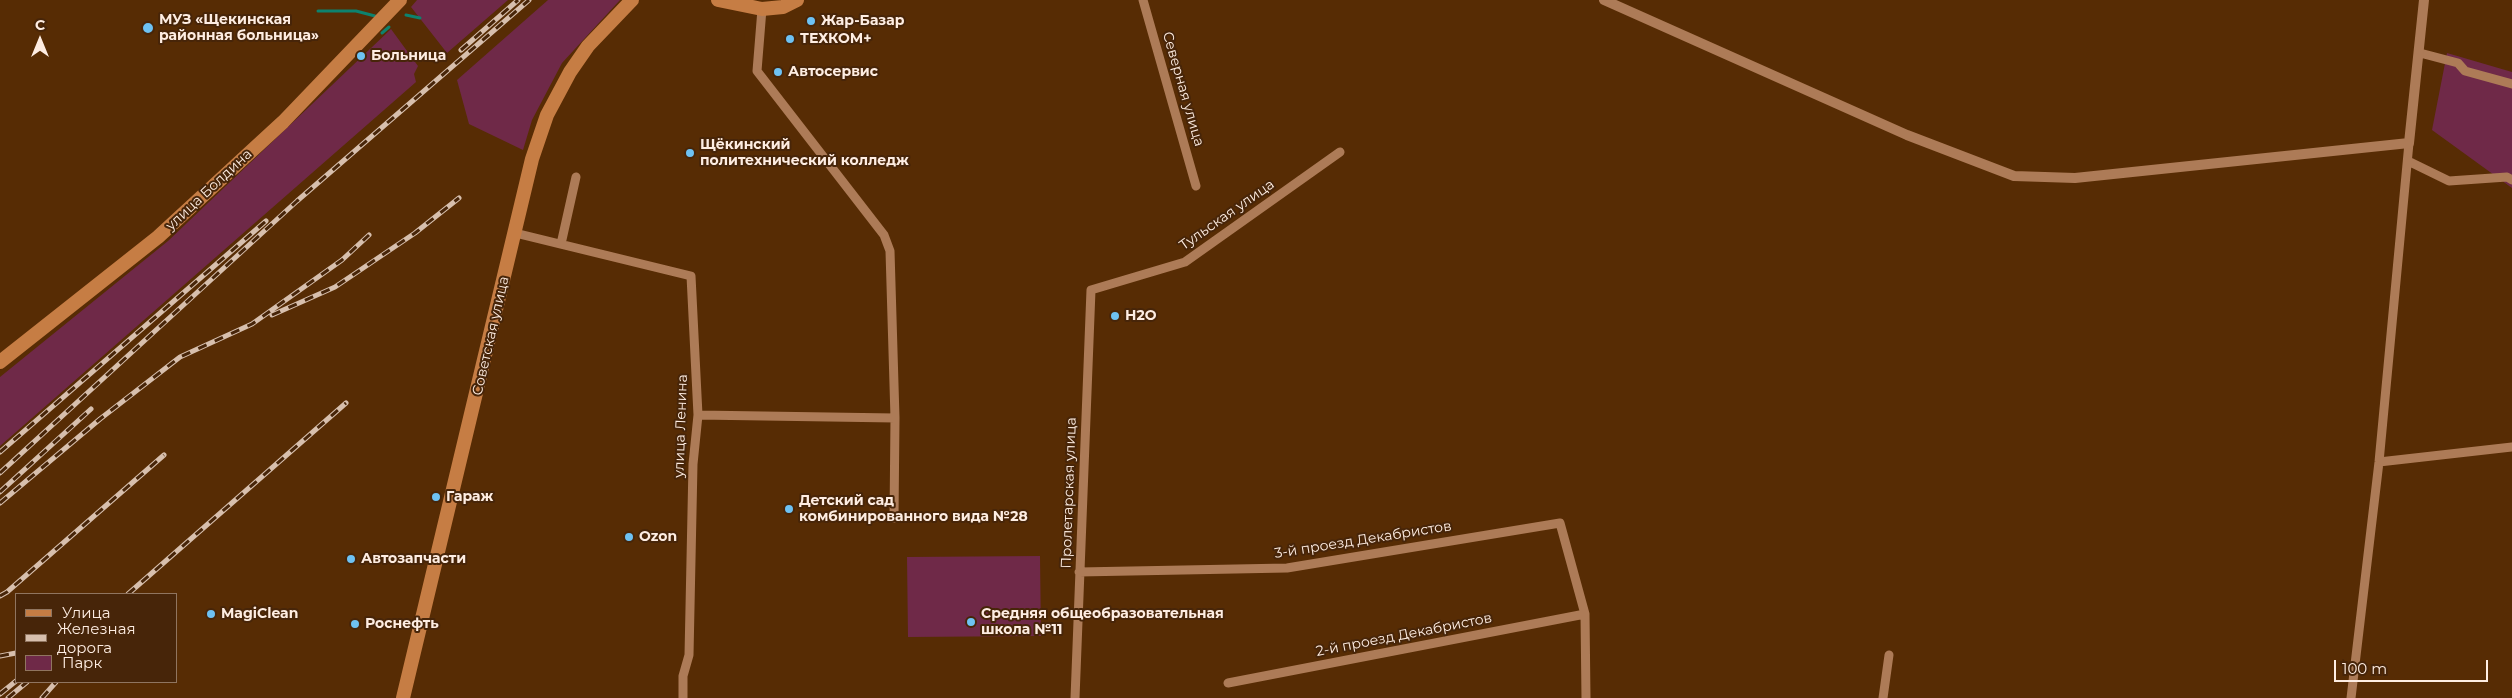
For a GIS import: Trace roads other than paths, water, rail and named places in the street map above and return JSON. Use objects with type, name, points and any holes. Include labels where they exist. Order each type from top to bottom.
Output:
[{"type":"main road","name":"улица Болдина","points":[[0,362],[158,237],[283,122],[400,0]]},
{"type":"main road","name":"Советская улица","points":[[403,698],[516,233],[532,159],[547,115],[570,72],[588,46],[632,0]]},
{"type":"main road","points":[[718,0],[757,8],[783,7],[797,0]]},
{"type":"main road","points":[[738,0],[757,8]]},
{"type":"street","name":"Северная улица","points":[[1143,0],[1196,186]]},
{"type":"street","points":[[1604,0],[1907,135],[2014,176],[2075,178],[2409,143]]},
{"type":"street","points":[[2351,698],[2379,462],[2424,0]]},
{"type":"street","points":[[757,8],[757,71],[884,235],[890,251],[895,418],[894,518]]},
{"type":"street","points":[[2420,53],[2458,63],[2465,71],[2512,84]]},
{"type":"street","name":"Тульская улица","points":[[1091,290],[1185,262],[1340,152]]},
{"type":"street","points":[[2408,161],[2449,181],[2507,176],[2512,180]]},
{"type":"street","points":[[561,244],[576,177]]},
{"type":"street","name":"улица Ленина","points":[[516,233],[691,276],[698,415],[693,464],[688,655],[683,676],[683,698]]},
{"type":"street","name":"Пролетарская улица","points":[[1075,698],[1091,290]]},
{"type":"street","points":[[698,415],[895,418]]},
{"type":"street","points":[[2379,462],[2512,447]]},
{"type":"street","name":"3-й проезд Декабристов","points":[[1079,572],[1287,568],[1560,523],[1585,614]]},
{"type":"street","points":[[1585,614],[1586,698]]},
{"type":"street","name":"2-й проезд Декабристов","points":[[1228,683],[1585,614]]},
{"type":"street","points":[[1883,698],[1888,655]]},
{"type":"waterway","points":[[318,11],[356,11],[375,16]]},
{"type":"waterway","points":[[406,15],[420,18]]},
{"type":"waterway","points":[[382,33],[389,27]]},
{"type":"railway","points":[[461,50],[518,0]]},
{"type":"railway","points":[[0,473],[297,201],[529,0]]},
{"type":"railway","points":[[272,315],[335,287],[415,233],[459,198]]},
{"type":"railway","points":[[0,452],[266,221]]},
{"type":"railway","points":[[0,503],[100,419],[180,357],[252,324],[342,260],[369,235]]},
{"type":"railway","points":[[129,593],[346,403]]},
{"type":"railway","points":[[0,492],[91,409]]},
{"type":"railway","points":[[0,596],[7,592],[164,455]]},
{"type":"railway","points":[[0,656],[15,653]]},
{"type":"railway","points":[[0,694],[15,682]]},
{"type":"railway","points":[[8,698],[26,683]]},
{"type":"railway","points":[[42,698],[55,683]]},
{"type":"place","name":"Жар-Базар","points":[[811,21]]},
{"type":"place","name":"МУЗ «Щекинская районная больница»","points":[[148,28]]},
{"type":"place","name":"ТЕХКОМ+","points":[[790,39]]},
{"type":"place","name":"Больница","points":[[361,56]]},
{"type":"place","name":"Автосервис","points":[[778,72]]},
{"type":"place","name":"Щёкинский политехнический колледж","points":[[690,153]]},
{"type":"place","name":"Н2О","points":[[1115,316]]},
{"type":"place","name":"Гараж","points":[[436,497]]},
{"type":"place","name":"Детский сад комбинированного вида №28","points":[[789,509]]},
{"type":"place","name":"Ozon","points":[[629,537]]},
{"type":"place","name":"Автозапчасти","points":[[351,559]]},
{"type":"place","name":"MagiClean","points":[[211,614]]},
{"type":"place","name":"Средняя общеобразовательная школа №11","points":[[971,622]]},
{"type":"place","name":"Роснефть","points":[[355,624]]}]
